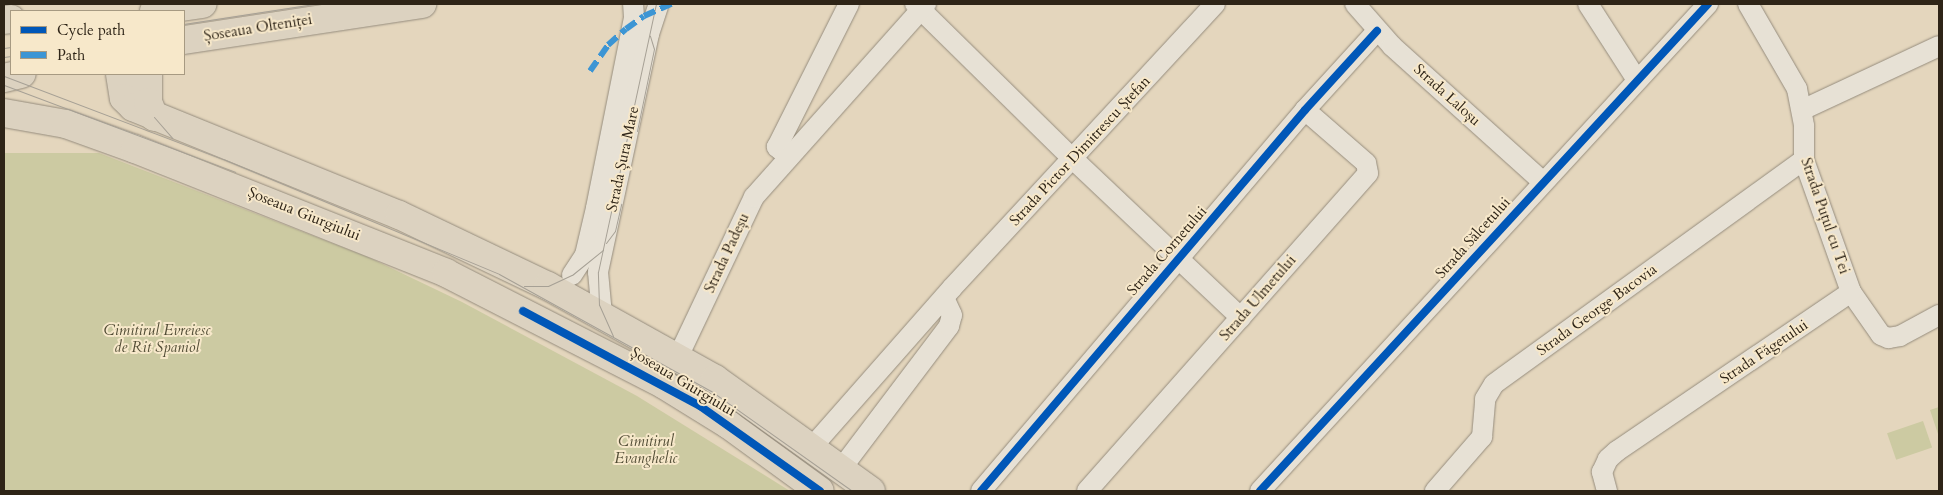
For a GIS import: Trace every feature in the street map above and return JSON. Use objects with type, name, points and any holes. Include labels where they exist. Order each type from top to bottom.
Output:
[{"type":"main road","points":[[161,10],[202,4]]},
{"type":"main road","name":"Șoseaua Olteniței","points":[[185,40],[422,4]]},
{"type":"main road","points":[[4,78],[18,75]]},
{"type":"main road","name":"Șoseaua Giurgiului","points":[[120,75],[127,103],[154,117],[560,280],[602,315],[678,357],[812,447],[871,491]]},
{"type":"main road","points":[[148,75],[147,94],[154,117]]},
{"type":"main road","name":"Șoseaua Giurgiului","points":[[4,113],[52,120],[118,142],[446,273],[663,384],[729,425],[820,491]]},
{"type":"street","name":"Strada Șura Mare","points":[[560,280],[585,255],[634,17],[633,4]]},
{"type":"street","name":"Strada Șura Mare","points":[[602,315],[597,287],[603,250],[649,34],[659,4]]},
{"type":"street","points":[[789,158],[777,146],[849,4]]},
{"type":"street","name":"Strada Pictor Dimitrescu Ștefan","points":[[812,447],[944,298],[1215,4]]},
{"type":"street","name":"Strada Laloșu","points":[[1355,4],[1377,31],[1543,182]]},
{"type":"street","points":[[1588,4],[1637,80]]},
{"type":"street","name":"Strada Sălcetului","points":[[1260,491],[1708,4]]},
{"type":"street","name":"Strada Puțul cu Tei","points":[[1748,4],[1797,90],[1802,110],[1804,160],[1851,292]]},
{"type":"street","name":"Strada Padeșu","points":[[678,357],[754,197],[920,6],[1073,159],[1241,318]]},
{"type":"street","name":"Strada Cornetului","points":[[981,491],[1305,110],[1377,31]]},
{"type":"street","points":[[1802,110],[1939,46]]},
{"type":"street","name":"Strada Ulmetului","points":[[1087,491],[1368,174],[1366,163],[1305,110]]},
{"type":"street","name":"Strada George Bacovia","points":[[1435,491],[1482,437],[1485,399],[1494,384],[1804,160]]},
{"type":"street","points":[[560,280],[603,250]]},
{"type":"street","points":[[1851,292],[1881,335],[1888,338],[1900,336],[1939,315]]},
{"type":"street","name":"Strada Făgetului","points":[[1607,491],[1602,472],[1608,459],[1617,451],[1851,292]]},
{"type":"street","points":[[841,469],[949,326],[952,315],[944,298]]},
{"type":"green space","name":"Cimitirul Evreiesc de Rit Spaniol","points":[[4,153],[99,153],[368,257],[462,302],[637,396],[790,491],[4,491]]},
{"type":"green space","points":[[1939,407],[1939,437],[1930,410]]},
{"type":"green space","points":[[1923,421],[1932,447],[1896,460],[1887,433]]},
{"type":"tram line","points":[[185,24],[313,4]]},
{"type":"tram line","points":[[613,336],[599,305],[598,272],[656,4]]},
{"type":"tram line","points":[[637,131],[654,49],[650,36]]},
{"type":"tram line","points":[[4,48],[10,47]]},
{"type":"tram line","points":[[4,57],[10,56]]},
{"type":"tram line","points":[[4,76],[223,159],[499,274],[711,391],[852,491]]},
{"type":"tram line","points":[[4,85],[235,172]]},
{"type":"tram line","points":[[154,117],[172,138]]},
{"type":"tram line","points":[[606,243],[615,231],[621,204]]},
{"type":"tram line","points":[[524,286],[548,286],[572,275],[603,250]]},
{"type":"marked path","points":[[590,71],[608,45],[626,29],[644,16],[671,4]]},
{"type":"cycle path","points":[[1260,491],[1708,4]]},
{"type":"cycle path","points":[[981,491],[1305,110],[1377,31]]},
{"type":"cycle path","points":[[523,311],[700,406],[820,491]]},
{"type":"park label","name":"Cimitirul Evanghelic","points":[[646,450]]}]
